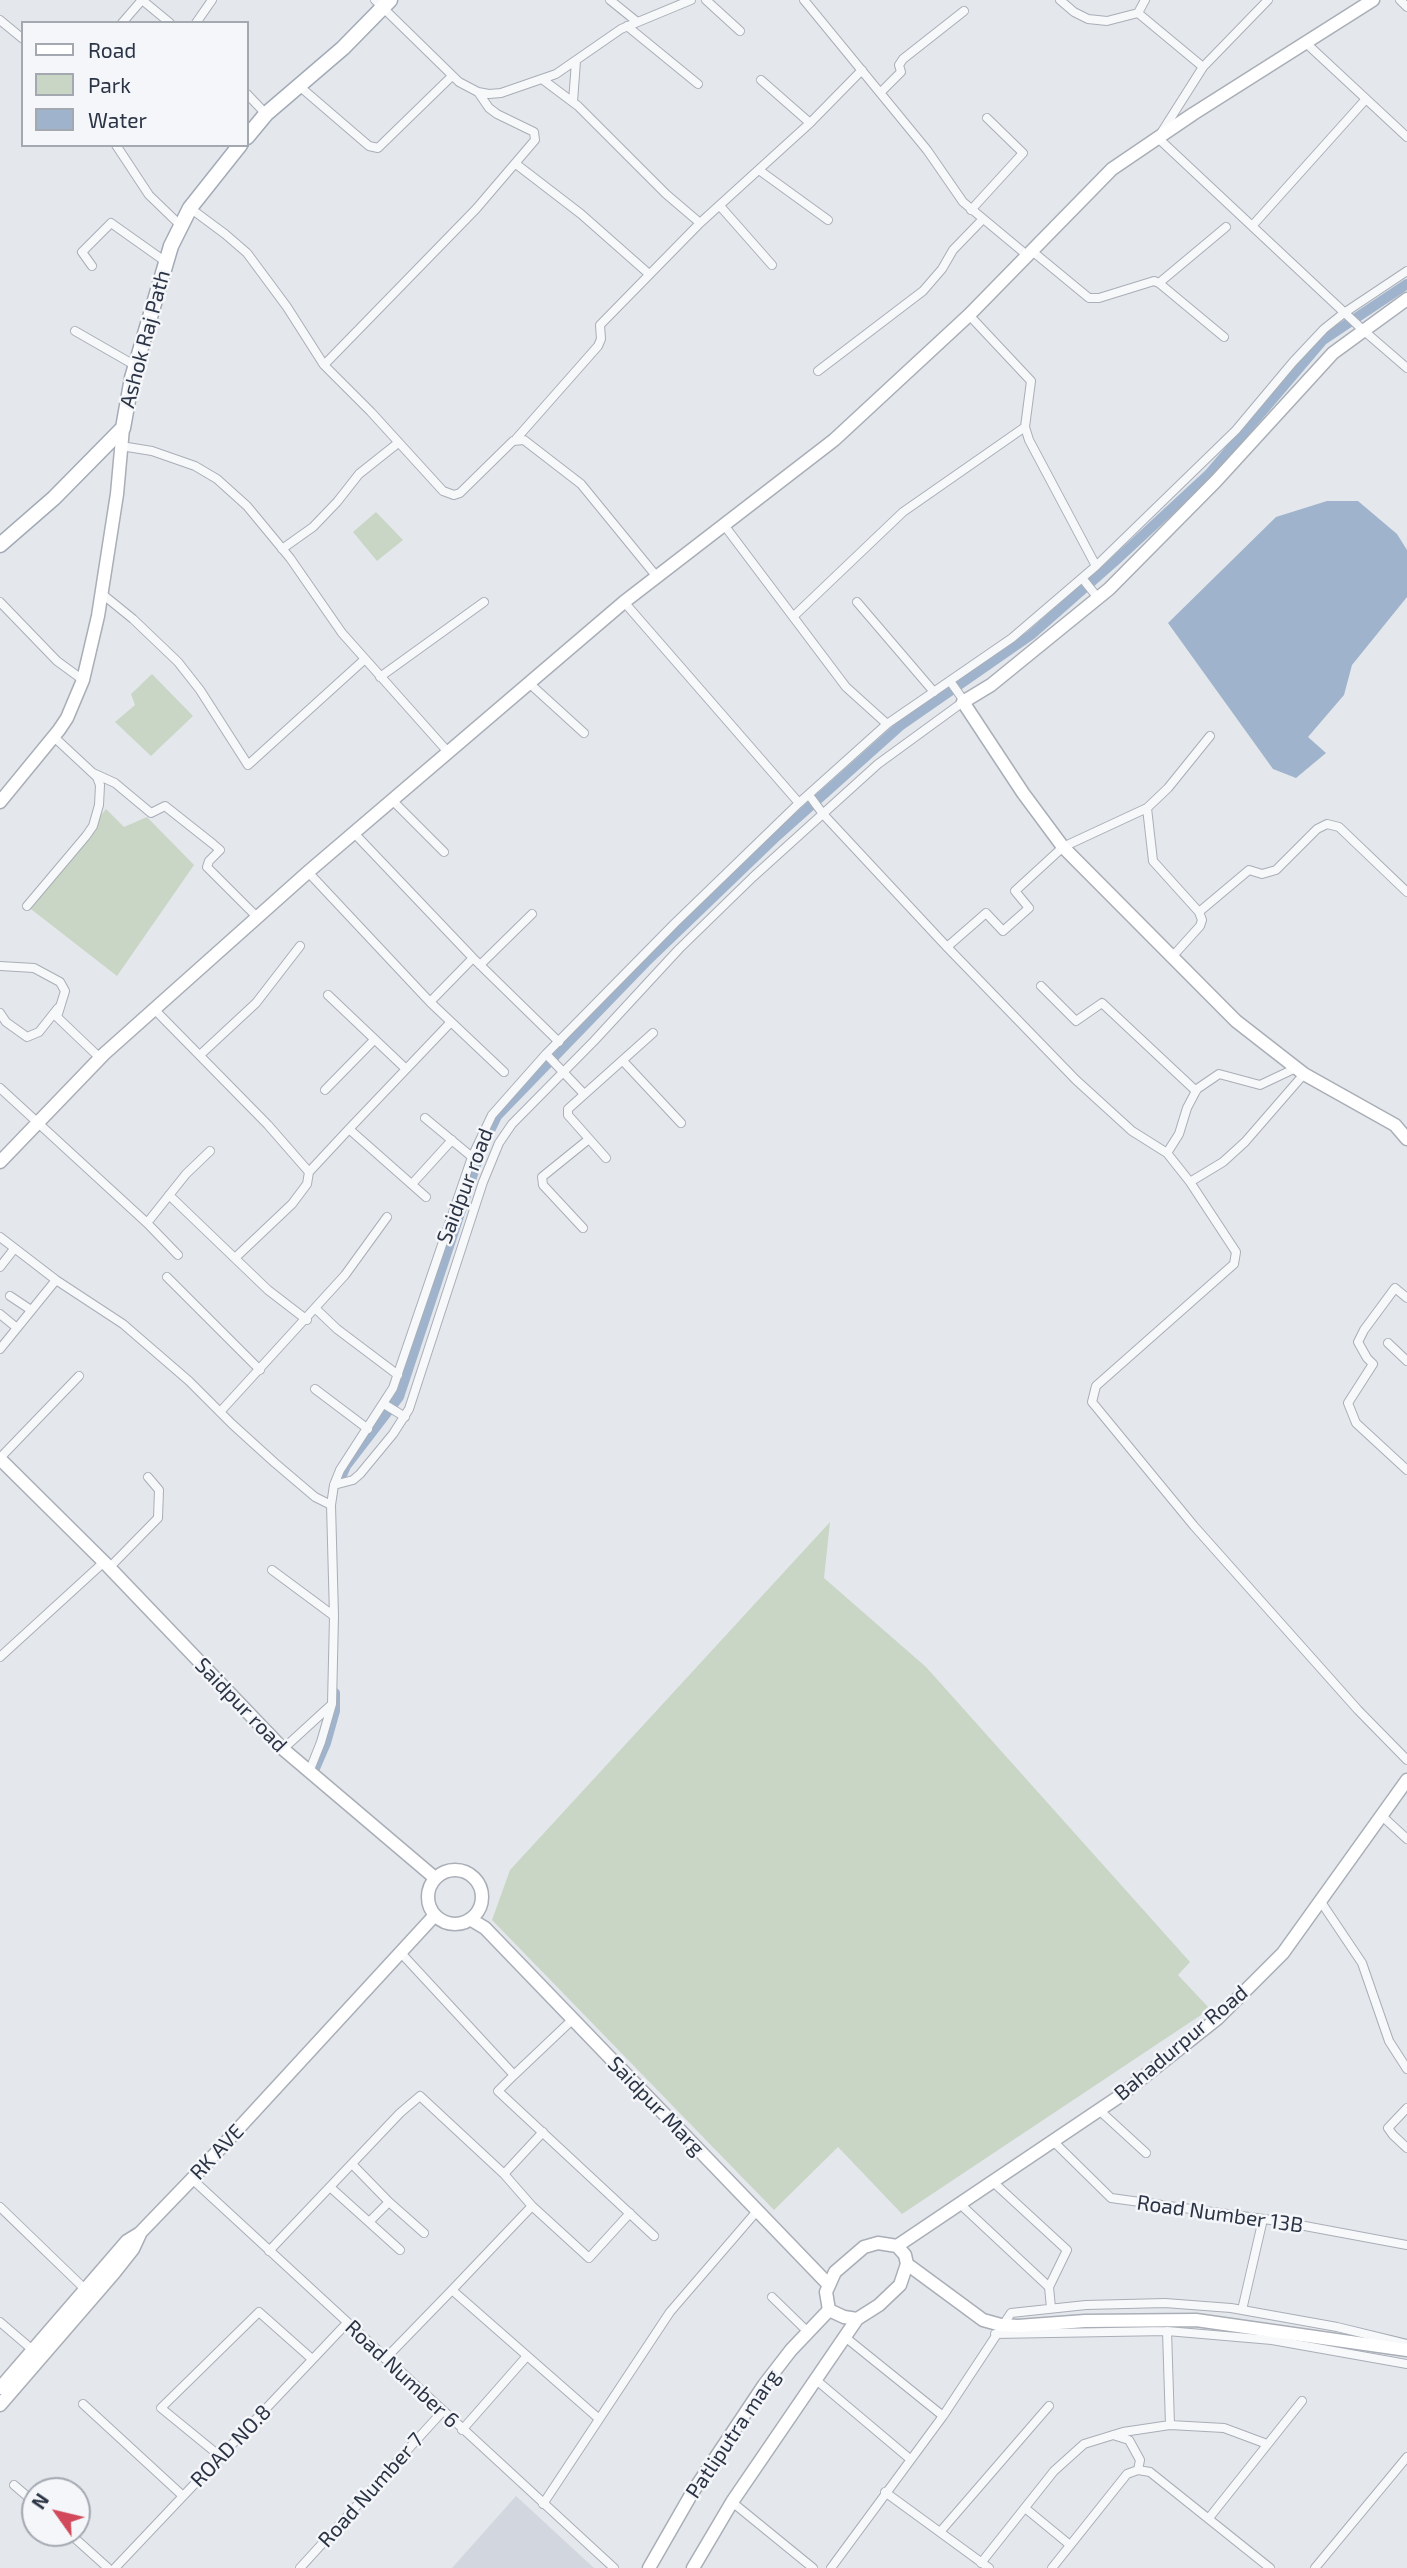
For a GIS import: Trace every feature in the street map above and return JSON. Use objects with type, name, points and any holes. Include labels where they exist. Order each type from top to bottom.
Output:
[{"type":"main road","points":[[0,1163],[100,1058],[308,872],[624,602],[834,440],[969,315],[1112,169],[1373,0]]},
{"type":"main road","points":[[248,135],[266,114],[343,48],[382,3]]},
{"type":"main road","name":"Ashok Raj Path","points":[[0,545],[54,498],[123,428],[126,402],[136,366],[166,262],[180,225],[190,208],[238,147]]},
{"type":"main road","points":[[1407,299],[1360,328],[1333,353],[1216,481],[1097,596],[991,685],[963,700],[1023,793],[1063,847],[1236,1021],[1300,1071],[1395,1125],[1407,1139]]},
{"type":"main road","points":[[0,802],[67,718],[83,680],[93,643],[117,494],[123,428]]},
{"type":"main road","name":"Saidpur road","points":[[0,1458],[107,1565],[283,1749],[435,1878]]},
{"type":"main road","name":"Bahadurpur Road","points":[[897,2246],[992,2180],[1054,2142],[1218,2018],[1283,1953],[1406,1785]]},
{"type":"main road","points":[[480,1908],[470,1919],[454,1924],[443,1922],[429,1904],[428,1890],[435,1878],[447,1870],[462,1870],[475,1877],[482,1890],[480,1908],[485,1928]]},
{"type":"main road","name":"RK AVE","points":[[0,2388],[37,2354],[89,2294],[127,2241],[140,2233],[192,2179],[435,1915]]},
{"type":"main road","points":[[470,1919],[485,1928]]},
{"type":"main road","name":"Saidpur Marg","points":[[485,1928],[828,2284]]},
{"type":"main road","points":[[693,2568],[732,2502],[857,2319],[879,2305],[900,2285],[907,2264],[905,2255],[897,2246],[877,2243],[864,2248],[835,2272],[828,2284],[826,2301],[829,2310],[857,2319]]},
{"type":"main road","points":[[907,2264],[983,2320],[1002,2328],[1085,2321],[1196,2320],[1407,2350]]},
{"type":"main road","points":[[900,2285],[928,2279]]},
{"type":"main road","name":"Patliputra marg","points":[[649,2568],[692,2493],[764,2385],[829,2310]]},
{"type":"main road","points":[[0,2405],[37,2354]]},
{"type":"street","points":[[124,21],[142,0],[168,21]]},
{"type":"street","points":[[197,21],[212,0]]},
{"type":"street","points":[[610,0],[636,21]]},
{"type":"street","points":[[478,92],[500,93],[542,79],[576,61],[636,21],[691,0]]},
{"type":"street","points":[[706,0],[740,31]]},
{"type":"street","points":[[804,0],[928,150],[962,202],[982,220],[1089,298],[1099,298],[1154,281],[1160,283],[1224,337]]},
{"type":"street","points":[[1060,0],[1088,19],[1107,21],[1138,13],[1145,0]]},
{"type":"street","points":[[1268,0],[1203,67],[1158,138],[1360,328],[1407,368]]},
{"type":"street","points":[[1400,0],[1407,8]]},
{"type":"street","points":[[324,365],[476,209],[535,140],[534,132],[497,114],[489,108],[478,92],[452,76],[382,3]]},
{"type":"street","points":[[881,92],[901,72],[899,65],[903,59],[964,11]]},
{"type":"street","points":[[1138,13],[1203,67]]},
{"type":"street","points":[[0,20],[21,37]]},
{"type":"street","points":[[627,26],[698,84]]},
{"type":"street","points":[[1307,44],[1407,137]]},
{"type":"street","points":[[573,102],[576,61]]},
{"type":"street","points":[[190,208],[225,234],[256,264],[324,365],[443,491],[454,495],[465,489],[516,439],[598,346],[601,339],[600,325],[700,223],[810,122],[862,70]]},
{"type":"street","points":[[298,85],[369,145],[378,148],[452,76]]},
{"type":"street","points":[[542,79],[573,102],[666,194],[700,223]]},
{"type":"street","points":[[761,80],[810,122]]},
{"type":"street","points":[[248,95],[266,114]]},
{"type":"street","points":[[1252,225],[1366,99]]},
{"type":"street","points":[[971,210],[1023,153],[987,118]]},
{"type":"street","points":[[117,147],[149,195],[180,225]]},
{"type":"street","points":[[516,164],[581,214],[649,274]]},
{"type":"street","points":[[759,170],[828,220]]},
{"type":"street","points":[[720,206],[772,265]]},
{"type":"street","points":[[818,371],[923,291],[943,269],[953,250],[982,220]]},
{"type":"street","points":[[92,266],[82,253],[111,223],[166,262]]},
{"type":"street","points":[[1160,283],[1226,227]]},
{"type":"street","name":"Saidpur road","points":[[309,1772],[332,1704],[334,1616],[331,1505],[334,1485],[344,1464],[386,1405],[472,1157],[500,1104],[675,923],[799,803],[811,797],[887,724],[934,692],[952,684],[1084,580],[1237,430],[1300,355],[1346,314],[1407,271]]},
{"type":"street","points":[[969,315],[1031,381],[1026,426],[1029,440],[1096,566]]},
{"type":"street","points":[[75,331],[136,366]]},
{"type":"street","points":[[794,615],[904,512],[1026,426]]},
{"type":"street","points":[[516,439],[530,444],[581,484],[657,577]]},
{"type":"street","points":[[282,549],[313,527],[359,474],[398,443]]},
{"type":"street","points":[[121,446],[169,456],[206,472],[247,506],[282,549],[329,616],[448,752]]},
{"type":"street","points":[[724,525],[846,687],[887,724]]},
{"type":"street","points":[[1084,580],[1097,596]]},
{"type":"street","points":[[100,593],[134,619],[178,662],[200,690],[248,765],[365,659]]},
{"type":"street","points":[[0,602],[57,661],[83,680]]},
{"type":"street","points":[[380,677],[484,602]]},
{"type":"street","points":[[624,602],[799,803]]},
{"type":"street","points":[[857,602],[934,692]]},
{"type":"street","points":[[529,683],[584,733]]},
{"type":"street","points":[[334,1485],[353,1480],[360,1474],[402,1415],[497,1142],[561,1069],[753,877],[822,813],[902,745],[963,700],[952,684]]},
{"type":"street","points":[[947,947],[986,913],[1003,932],[1029,908],[1015,891],[1063,847],[1147,808],[1210,736]]},
{"type":"street","points":[[54,737],[93,772],[115,783],[151,813],[164,806],[220,850],[207,867],[257,917]]},
{"type":"street","points":[[27,906],[93,826],[99,804],[100,785],[93,772]]},
{"type":"street","points":[[811,797],[822,813],[947,947],[1076,1080],[1132,1131],[1167,1153],[1237,1252],[1234,1264],[1096,1386],[1092,1402],[1194,1526],[1358,1710],[1407,1760]]},
{"type":"street","points":[[393,801],[444,852]]},
{"type":"street","points":[[1147,808],[1153,861],[1199,912],[1202,920],[1200,926],[1172,957]]},
{"type":"street","points":[[1199,912],[1249,870],[1262,873],[1276,870],[1317,829],[1327,824],[1339,827],[1407,891]]},
{"type":"street","points":[[354,833],[472,958],[559,1042]]},
{"type":"street","points":[[308,872],[430,1002],[504,1072]]},
{"type":"street","points":[[480,965],[532,914]]},
{"type":"street","points":[[200,1055],[256,1003],[300,946]]},
{"type":"street","points":[[430,1002],[472,958]]},
{"type":"street","points":[[0,966],[34,968],[60,982],[65,991],[57,1017],[100,1058]]},
{"type":"street","points":[[1041,986],[1076,1021],[1102,1003],[1196,1091]]},
{"type":"street","points":[[328,995],[405,1069]]},
{"type":"street","points":[[0,1013],[6,1022],[27,1037],[39,1031],[59,1006]]},
{"type":"street","points":[[154,1009],[268,1125],[309,1172]]},
{"type":"street","points":[[235,1258],[300,1195],[307,1184],[309,1172],[451,1022]]},
{"type":"street","points":[[606,1158],[567,1112],[653,1033]]},
{"type":"street","points":[[325,1090],[374,1040]]},
{"type":"street","points":[[548,1056],[584,1094]]},
{"type":"street","points":[[623,1061],[681,1123]]},
{"type":"street","points":[[1167,1153],[1179,1133],[1196,1091],[1219,1074],[1260,1085],[1300,1071]]},
{"type":"street","points":[[1190,1182],[1223,1162],[1245,1142],[1300,1071]]},
{"type":"street","points":[[0,1088],[147,1223],[178,1255]]},
{"type":"street","points":[[425,1118],[472,1157]]},
{"type":"street","points":[[349,1129],[426,1197]]},
{"type":"street","points":[[484,1134],[497,1142]]},
{"type":"street","points":[[583,1228],[543,1185],[542,1177],[589,1139]]},
{"type":"street","points":[[412,1184],[452,1140]]},
{"type":"street","points":[[147,1223],[186,1174],[211,1151]]},
{"type":"street","points":[[169,1195],[268,1290],[307,1320]]},
{"type":"street","points":[[220,1412],[307,1320],[345,1275],[387,1217]]},
{"type":"street","points":[[0,1237],[56,1280],[123,1324],[315,1497],[331,1505]]},
{"type":"street","points":[[0,1267],[14,1249]]},
{"type":"street","points":[[167,1277],[260,1370]]},
{"type":"street","points":[[0,1349],[56,1280]]},
{"type":"street","points":[[1407,1298],[1395,1288],[1364,1330],[1358,1342],[1373,1364],[1349,1403],[1356,1423],[1407,1471]]},
{"type":"street","points":[[10,1296],[31,1310]]},
{"type":"street","points":[[316,1309],[337,1329],[398,1375]]},
{"type":"street","points":[[0,1314],[17,1328]]},
{"type":"street","points":[[1388,1343],[1407,1362]]},
{"type":"street","points":[[0,1458],[79,1376]]},
{"type":"street","points":[[315,1389],[368,1429]]},
{"type":"street","points":[[386,1405],[402,1415]]},
{"type":"street","points":[[0,1657],[158,1518],[159,1490],[148,1477]]},
{"type":"street","points":[[272,1570],[334,1616]]},
{"type":"street","points":[[283,1749],[332,1704]]},
{"type":"street","points":[[1382,1816],[1407,1839]]},
{"type":"street","points":[[1321,1902],[1362,1963],[1389,2041],[1407,2069]]},
{"type":"street","points":[[401,1953],[514,2075]]},
{"type":"street","points":[[572,2020],[498,2091],[654,2236]]},
{"type":"street","points":[[269,2251],[420,2096],[589,2258],[630,2213]]},
{"type":"street","points":[[1407,2108],[1388,2128],[1407,2148]]},
{"type":"street","points":[[1099,2110],[1146,2153]]},
{"type":"street","points":[[504,2174],[543,2132]]},
{"type":"street","name":"Road Number 13B","points":[[1054,2142],[1111,2198],[1263,2219],[1407,2245]]},
{"type":"street","points":[[352,2164],[389,2202],[424,2232]]},
{"type":"street","name":"Road Number 6","points":[[192,2179],[614,2568]]},
{"type":"street","points":[[992,2180],[1067,2250],[1049,2287],[1051,2308]]},
{"type":"street","points":[[330,2187],[400,2250]]},
{"type":"street","points":[[369,2222],[389,2202]]},
{"type":"street","points":[[959,2203],[1049,2287]]},
{"type":"street","points":[[385,2359],[532,2206]]},
{"type":"street","points":[[0,2207],[89,2294]]},
{"type":"street","points":[[543,2504],[670,2312],[757,2211]]},
{"type":"street","points":[[1242,2310],[1263,2219]]},
{"type":"street","points":[[452,2290],[598,2418]]},
{"type":"street","points":[[772,2297],[808,2332]]},
{"type":"street","points":[[834,2567],[885,2492],[943,2416],[1011,2313],[1051,2308],[1165,2303],[1242,2310],[1337,2327],[1407,2344]]},
{"type":"street","points":[[221,2457],[161,2408],[259,2312],[312,2359]]},
{"type":"street","points":[[0,2322],[37,2354]]},
{"type":"street","name":"ROAD NO.8","points":[[115,2568],[347,2323]]},
{"type":"street","points":[[1002,2328],[1167,2331],[1272,2340],[1407,2364]]},
{"type":"street","points":[[1167,2331],[1170,2425]]},
{"type":"street","points":[[845,2337],[943,2416]]},
{"type":"street","points":[[462,2430],[527,2356]]},
{"type":"street","points":[[815,2379],[910,2459]]},
{"type":"street","points":[[1209,2518],[1302,2401]]},
{"type":"street","points":[[83,2404],[183,2496]]},
{"type":"street","points":[[940,2532],[1049,2406]]},
{"type":"street","name":"Road Number 7","points":[[300,2568],[442,2412]]},
{"type":"street","points":[[885,2492],[985,2565],[1054,2471],[1084,2444],[1113,2435],[1170,2425],[1224,2428],[1267,2444]]},
{"type":"street","points":[[1113,2435],[1129,2440],[1140,2460],[1138,2470]]},
{"type":"street","points":[[1315,2568],[1407,2457]]},
{"type":"street","points":[[1052,2568],[1127,2474],[1138,2470],[1150,2472],[1270,2568]]},
{"type":"street","points":[[14,2485],[21,2491]]},
{"type":"street","points":[[732,2502],[813,2568]]},
{"type":"street","points":[[1025,2508],[1070,2545]]},
{"type":"street","points":[[85,2547],[108,2568]]},
{"type":"shaded area","points":[[516,2496],[594,2568],[452,2568]]},
{"type":"green space","points":[[376,512],[403,540],[377,561],[353,532]]},
{"type":"green space","points":[[152,674],[193,716],[151,756],[115,722],[135,705],[131,694]]},
{"type":"green space","points":[[106,809],[124,827],[147,817],[194,865],[117,976],[27,906]]},
{"type":"green space","points":[[830,1522],[824,1578],[926,1667],[1190,1962],[1178,1975],[1210,2009],[902,2214],[838,2147],[774,2210],[492,1920],[510,1870]]},
{"type":"water","points":[[1327,501],[1358,501],[1397,534],[1407,550],[1407,597],[1352,665],[1344,695],[1308,737],[1326,753],[1296,778],[1273,769],[1168,623],[1276,517]]},
{"type":"waterway","points":[[339,1482],[346,1466],[399,1397],[482,1147],[497,1116],[646,962],[777,836],[900,726],[1031,635],[1209,474],[1323,340],[1407,284]]},
{"type":"waterway","points":[[313,1773],[326,1743],[335,1711],[335,1693]]}]
